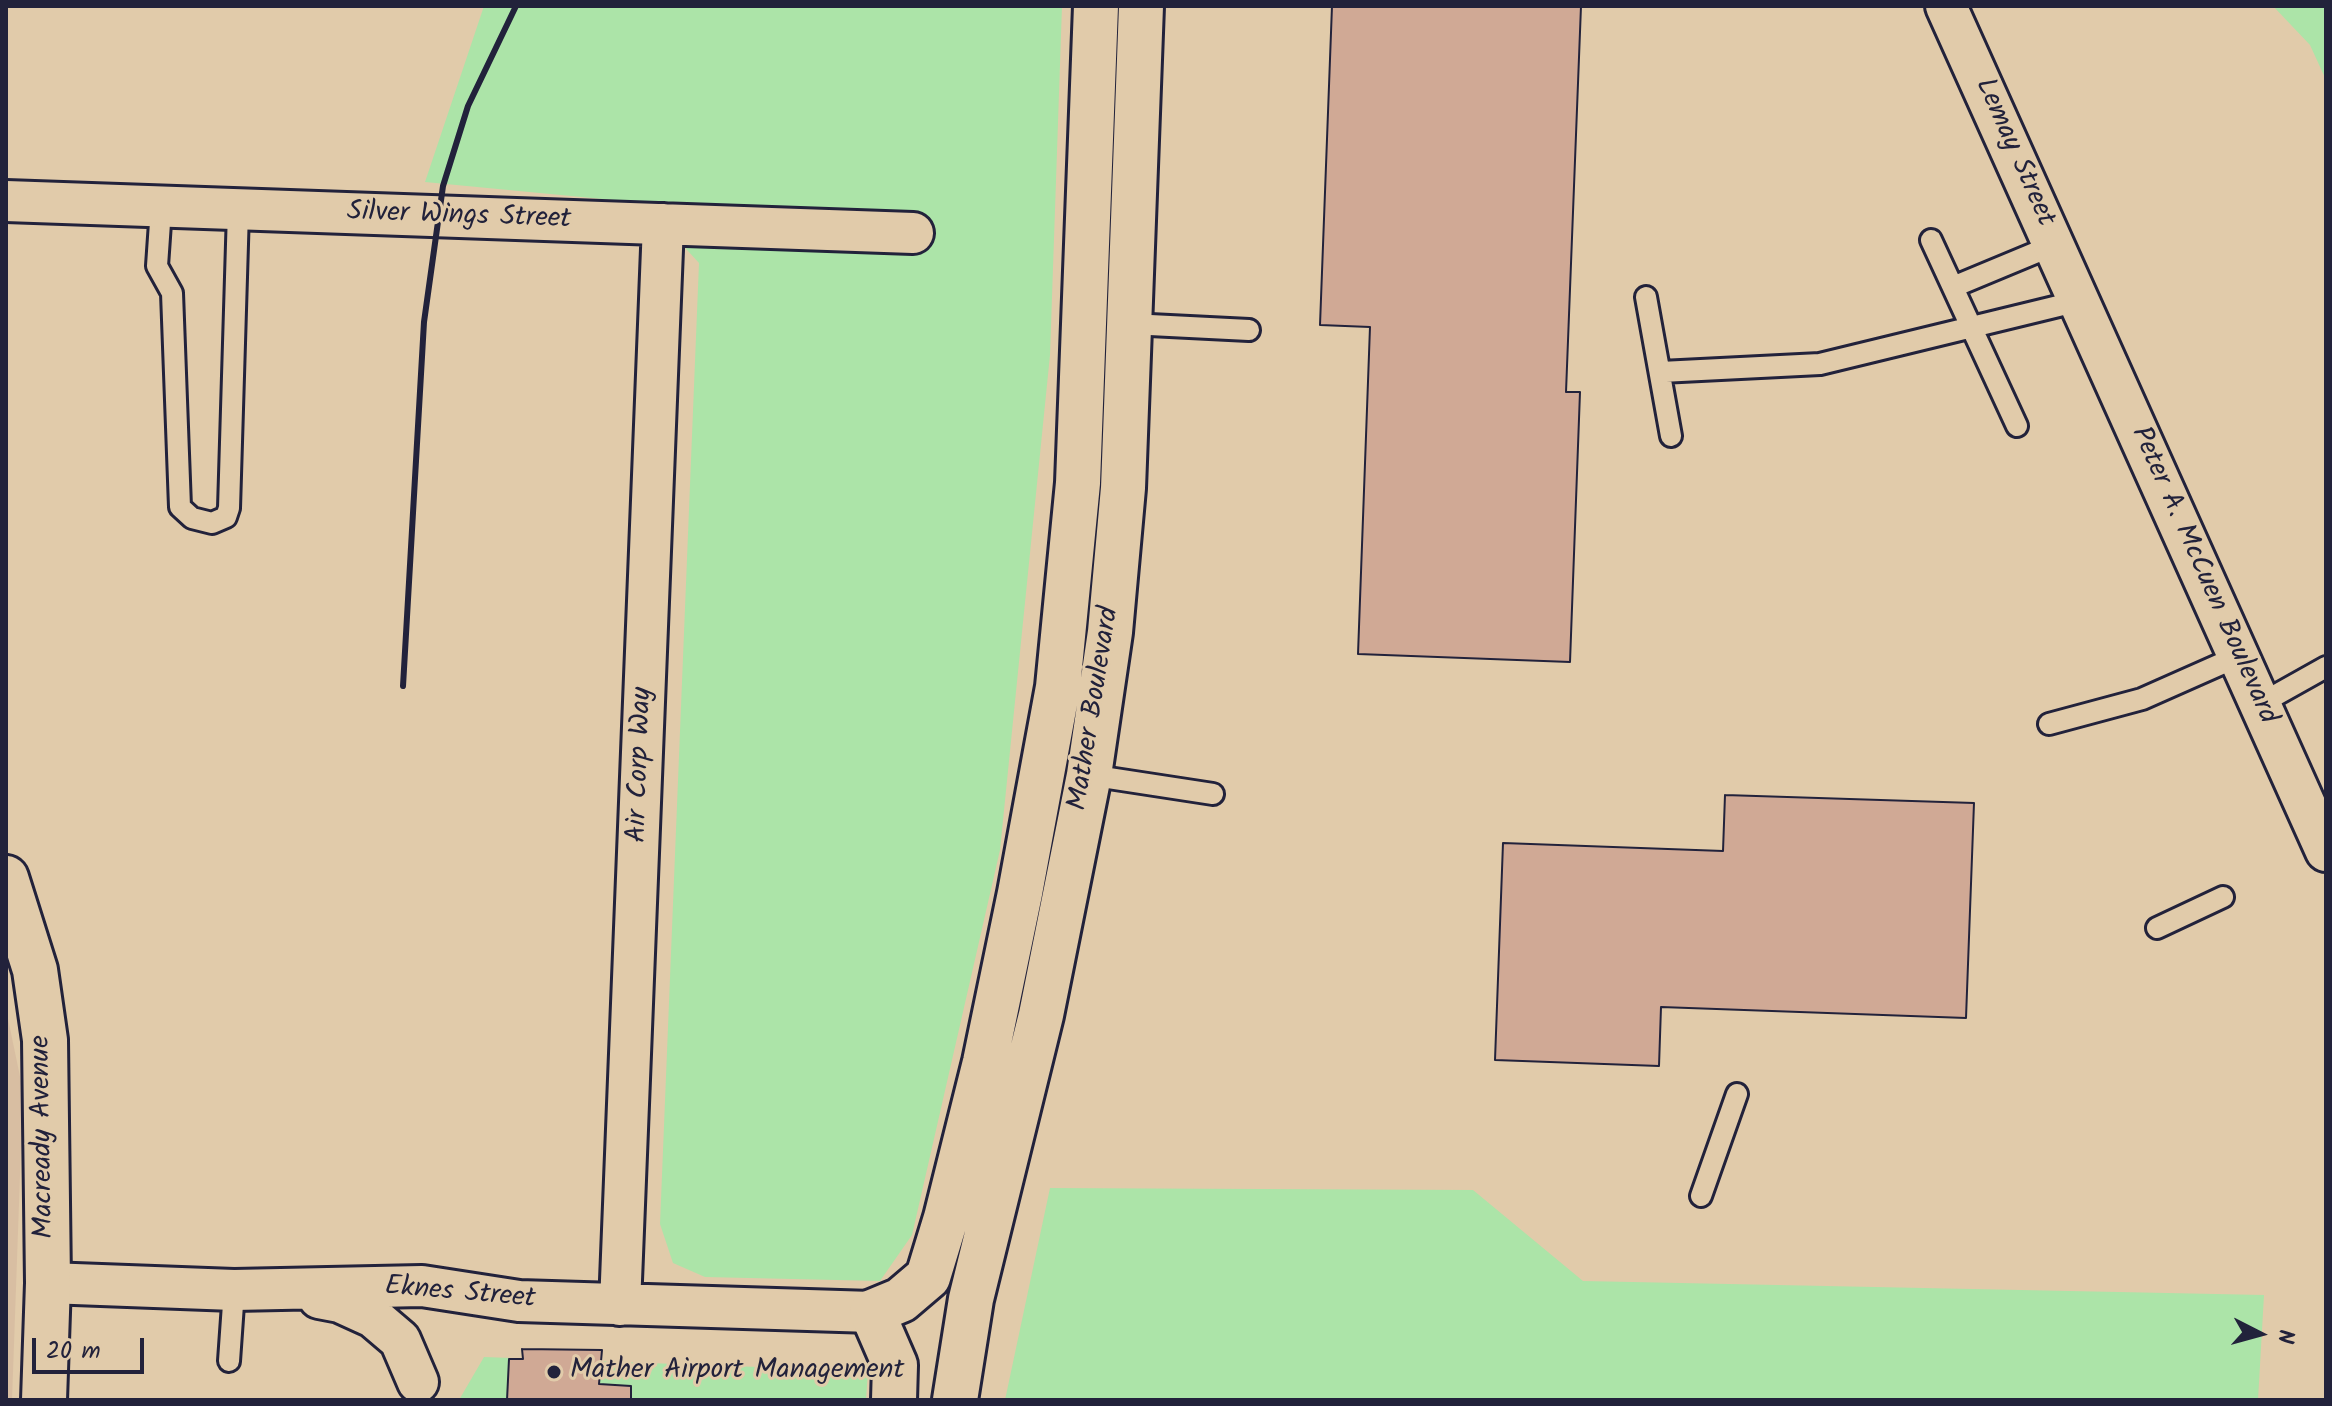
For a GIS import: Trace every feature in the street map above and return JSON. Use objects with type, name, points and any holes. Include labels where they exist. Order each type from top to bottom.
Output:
[{"type":"street","name":"Mather Boulevard","points":[[872,1312],[901,1300],[928,1277],[946,1218],[1004,970],[1058,687],[1078,483],[1096,6]]},
{"type":"street","name":"Mather Boulevard","points":[[955,1400],[971,1299],[1041,1015],[1089,775],[1111,617],[1123,488],[1141,6]]},
{"type":"street","name":"Lemay Street","points":[[1946,6],[2079,301]]},
{"type":"street","name":"Silver Wings Street","points":[[6,201],[913,233]]},
{"type":"street","name":"Air Corp Way","points":[[620,1305],[663,224]]},
{"type":"street","name":"Peter A. McCuen Boulevard","points":[[2079,301],[2326,851]]},
{"type":"street","name":"Macready Avenue","points":[[6,878],[35,970],[45,1040],[48,1283],[44,1400]]},
{"type":"street","name":"Eknes Street","points":[[48,1283],[234,1290],[422,1286],[519,1301],[872,1312]]},
{"type":"street","points":[[418,1391],[422,1286]]},
{"type":"street","points":[[276,1290],[340,1302],[373,1317],[400,1340],[418,1391]]},
{"type":"street","points":[[872,1312],[895,1365],[894,1400]]},
{"type":"lane","points":[[161,208],[157,266],[172,293],[180,507],[192,518],[212,523],[226,517],[229,508],[238,211]]},
{"type":"lane","points":[[1931,240],[2017,426]]},
{"type":"lane","points":[[1953,287],[2054,245]]},
{"type":"lane","points":[[1646,297],[1671,436]]},
{"type":"lane","points":[[1661,372],[1820,364],[2079,301]]},
{"type":"lane","points":[[1130,324],[1249,330]]},
{"type":"lane","points":[[2049,724],[2142,699],[2239,656]]},
{"type":"lane","points":[[2260,704],[2326,667]]},
{"type":"lane","points":[[1089,775],[1213,794]]},
{"type":"lane","points":[[2157,928],[2223,897]]},
{"type":"lane","points":[[1701,1196],[1737,1094]]},
{"type":"lane","points":[[229,1361],[234,1290]]},
{"type":"shaded area","points":[[6,1009],[23,1091],[12,1400],[6,1400]]},
{"type":"green space","points":[[484,6],[1062,6],[1050,355],[1000,850],[912,1235],[880,1281],[705,1277],[673,1263],[660,1224],[699,263],[644,203],[425,182]]},
{"type":"green space","points":[[2273,6],[2326,6],[2326,80],[2310,45]]},
{"type":"green space","points":[[1050,1188],[1473,1190],[1583,1281],[2264,1295],[2258,1400],[1005,1400]]},
{"type":"green space","points":[[484,1357],[868,1371],[866,1400],[459,1400]]},
{"type":"building","points":[[1332,6],[1581,6],[1566,392],[1580,392],[1570,662],[1358,654],[1370,327],[1320,325]]},
{"type":"building","points":[[1725,795],[1974,803],[1966,1018],[1661,1007],[1659,1066],[1495,1060],[1503,843],[1723,851]]},
{"type":"building","name":"Mather Airport Management","points":[[522,1349],[602,1350],[599,1384],[631,1386],[631,1400],[507,1400],[509,1359],[523,1359]]},
{"type":"railway","points":[[403,686],[424,322],[443,186],[468,106],[516,6]]},
{"type":"place","name":"Mather Airport Management","points":[[554,1372]]}]
